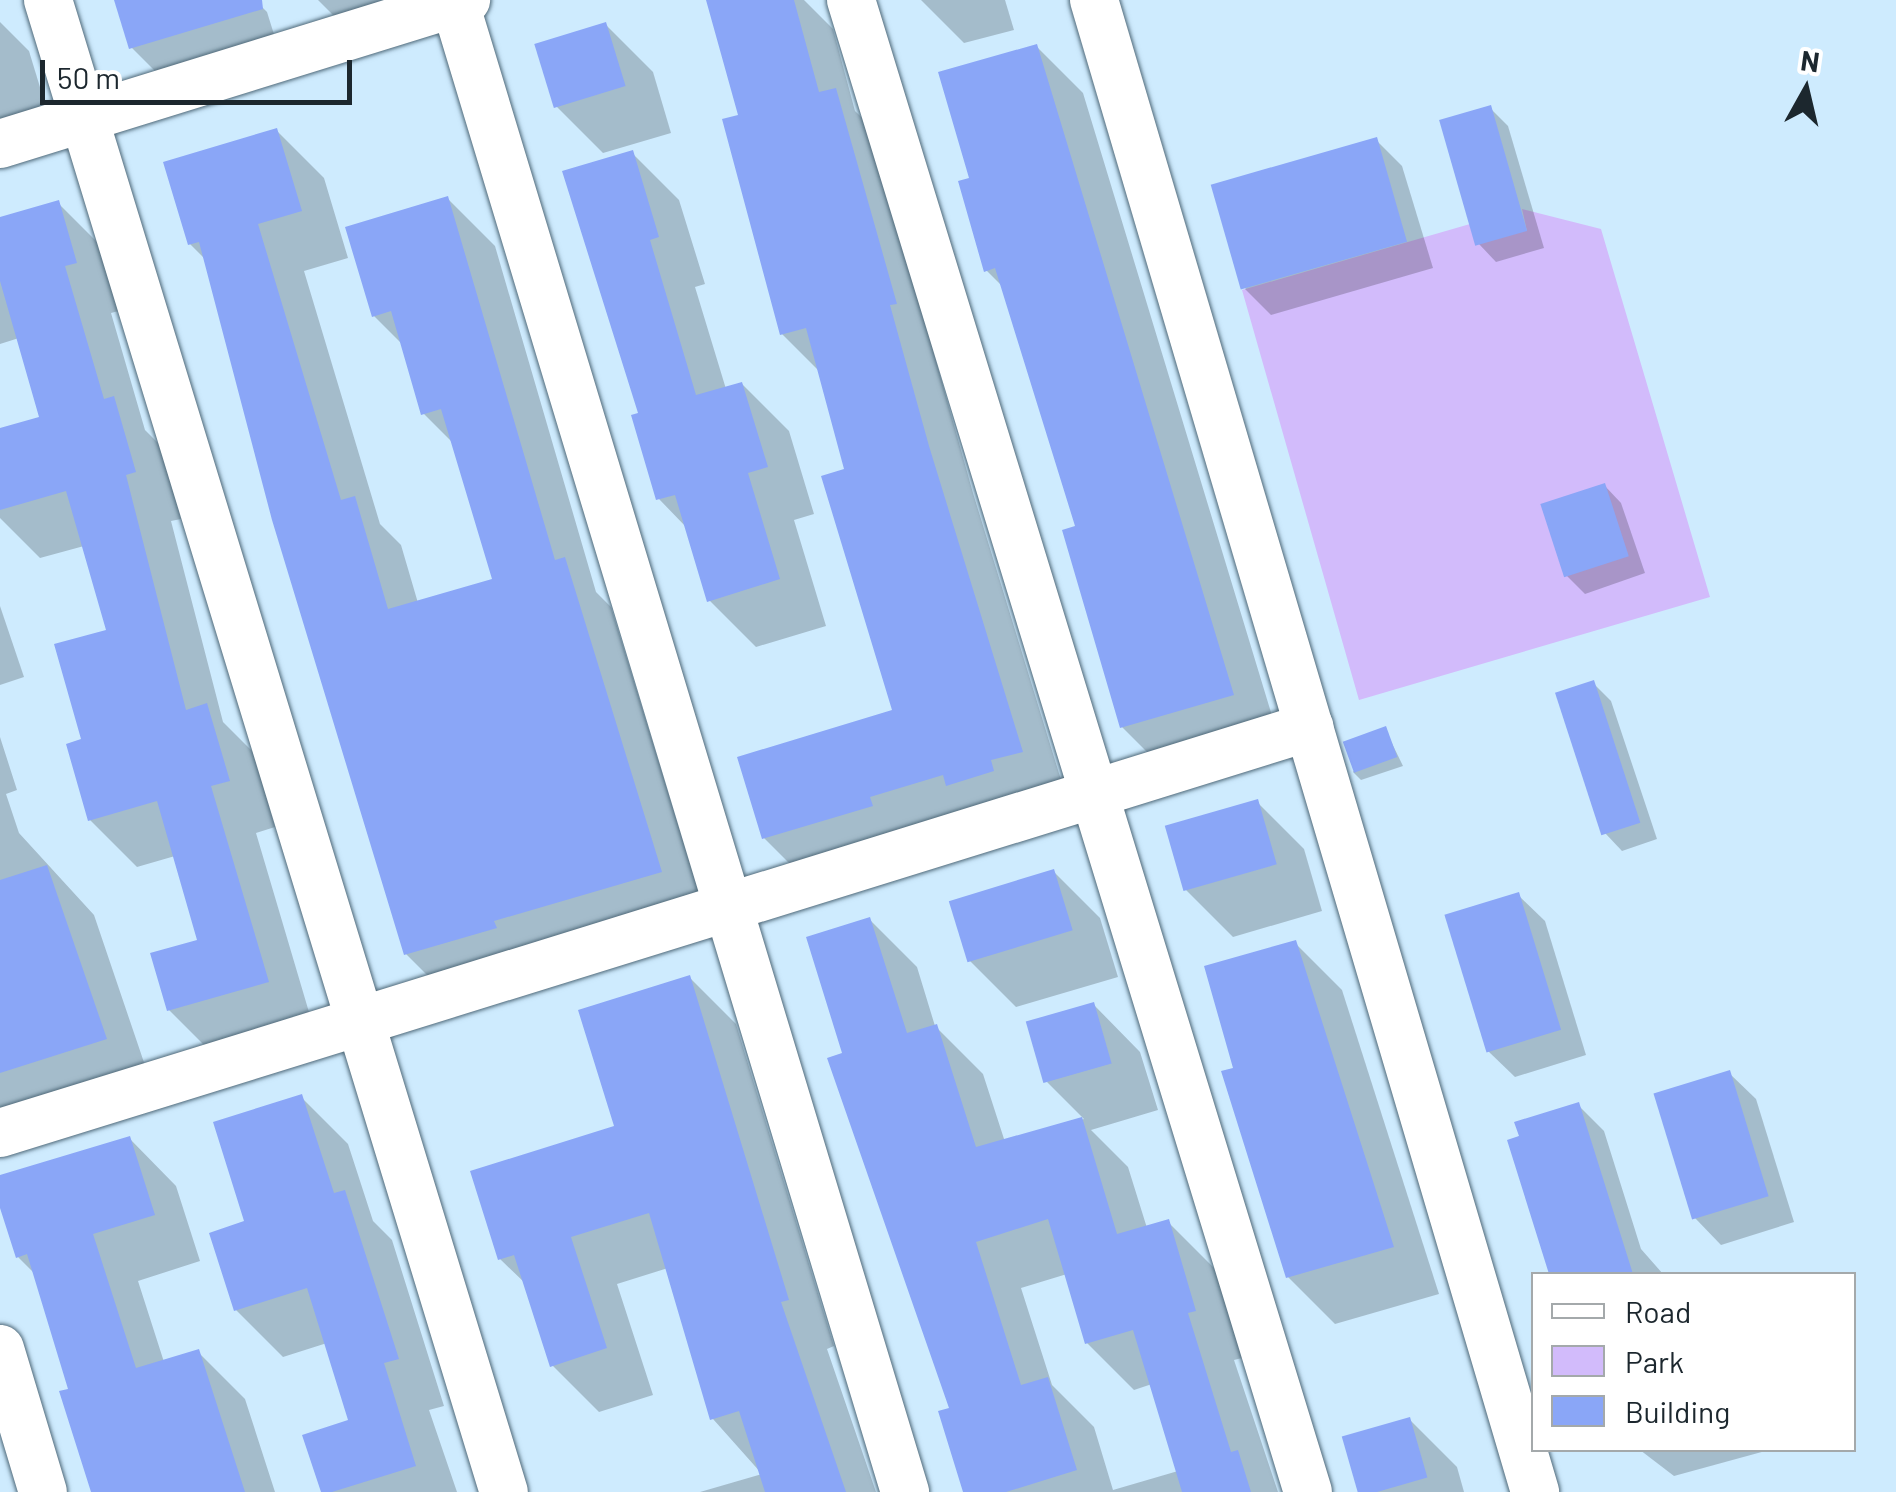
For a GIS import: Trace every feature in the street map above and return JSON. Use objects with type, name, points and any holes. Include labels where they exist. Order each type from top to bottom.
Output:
[{"type":"street","points":[[48,0],[504,1492]]},
{"type":"street","points":[[850,0],[1308,1492]]},
{"type":"street","points":[[1094,0],[1534,1492]]},
{"type":"street","points":[[0,144],[458,1],[905,1492]]},
{"type":"street","points":[[0,1133],[1308,727]]},
{"type":"street","points":[[0,1350],[43,1492]]},
{"type":"green space","points":[[1522,209],[1601,229],[1710,597],[1359,700],[1242,290],[1470,224],[1527,231]]},
{"type":"building","points":[[114,0],[262,0],[263,9],[129,49]]},
{"type":"building","points":[[706,0],[794,0],[819,92],[836,88],[897,304],[890,305],[929,446],[1023,752],[991,760],[994,771],[946,786],[943,775],[870,797],[873,806],[762,839],[737,757],[892,710],[821,476],[844,469],[806,328],[780,335],[722,119],[738,115]]},
{"type":"building","points":[[606,22],[626,86],[554,108],[534,44]]},
{"type":"building","points":[[1037,44],[1234,695],[1120,728],[1062,530],[1075,526],[995,268],[984,272],[958,181],[969,178],[938,72]]},
{"type":"building","points":[[1491,105],[1527,231],[1475,246],[1439,120]]},
{"type":"building","points":[[277,128],[302,211],[258,224],[341,500],[355,496],[388,609],[492,579],[441,409],[421,415],[391,311],[372,317],[345,227],[448,196],[555,560],[565,557],[662,872],[494,921],[497,928],[404,955],[272,520],[199,242],[188,245],[163,162]]},
{"type":"building","points":[[1377,137],[1407,242],[1241,289],[1211,185]]},
{"type":"building","points":[[633,150],[659,237],[650,240],[696,395],[742,382],[768,467],[748,473],[780,579],[707,602],[675,495],[656,500],[631,415],[638,413],[562,171]]},
{"type":"building","points":[[59,200],[77,263],[65,266],[104,399],[114,396],[136,472],[126,475],[186,710],[207,703],[230,781],[211,786],[269,982],[167,1011],[150,953],[197,940],[157,801],[88,821],[66,744],[81,739],[54,644],[106,630],[66,491],[0,510],[0,428],[39,417],[0,281],[0,217]]},
{"type":"building","points":[[1605,483],[1629,556],[1564,577],[1540,504]]},
{"type":"building","points":[[1594,680],[1640,823],[1601,835],[1555,693]]},
{"type":"building","points":[[1386,726],[1397,757],[1354,773],[1343,742]]},
{"type":"building","points":[[1258,799],[1277,864],[1184,891],[1165,826]]},
{"type":"building","points":[[47,865],[107,1039],[0,1073],[0,880]]},
{"type":"building","points":[[1054,869],[1073,930],[968,962],[949,901]]},
{"type":"building","points":[[1519,892],[1561,1030],[1487,1053],[1444,915]]},
{"type":"building","points":[[870,917],[907,1033],[937,1024],[976,1147],[1082,1117],[1117,1234],[1169,1219],[1196,1311],[1188,1313],[1231,1452],[1238,1450],[1251,1492],[1182,1492],[1133,1330],[1085,1344],[1048,1219],[976,1242],[1021,1385],[1048,1377],[1077,1470],[1006,1492],[963,1492],[938,1411],[949,1408],[827,1058],[842,1053],[806,937]]},
{"type":"building","points":[[1296,940],[1394,1247],[1286,1278],[1221,1071],[1233,1068],[1204,966]]},
{"type":"building","points":[[690,975],[789,1300],[781,1302],[846,1492],[765,1492],[739,1411],[710,1420],[649,1213],[571,1237],[607,1348],[550,1367],[514,1255],[498,1260],[470,1171],[614,1126],[578,1010]]},
{"type":"building","points":[[1094,1002],[1112,1064],[1043,1083],[1026,1022]]},
{"type":"building","points":[[1730,1070],[1769,1196],[1692,1220],[1653,1093]]},
{"type":"building","points":[[302,1094],[334,1193],[345,1190],[399,1359],[384,1363],[416,1466],[332,1492],[321,1492],[302,1435],[348,1420],[307,1288],[234,1311],[209,1233],[244,1221],[213,1122]]},
{"type":"building","points":[[1579,1102],[1632,1272],[1548,1272],[1507,1140],[1519,1136],[1514,1122]]},
{"type":"building","points":[[130,1136],[155,1215],[93,1234],[136,1368],[199,1349],[245,1492],[91,1492],[59,1391],[68,1389],[27,1254],[16,1258],[0,1208],[0,1175]]},
{"type":"building","points":[[1410,1417],[1427,1478],[1377,1492],[1358,1492],[1342,1437]]}]
